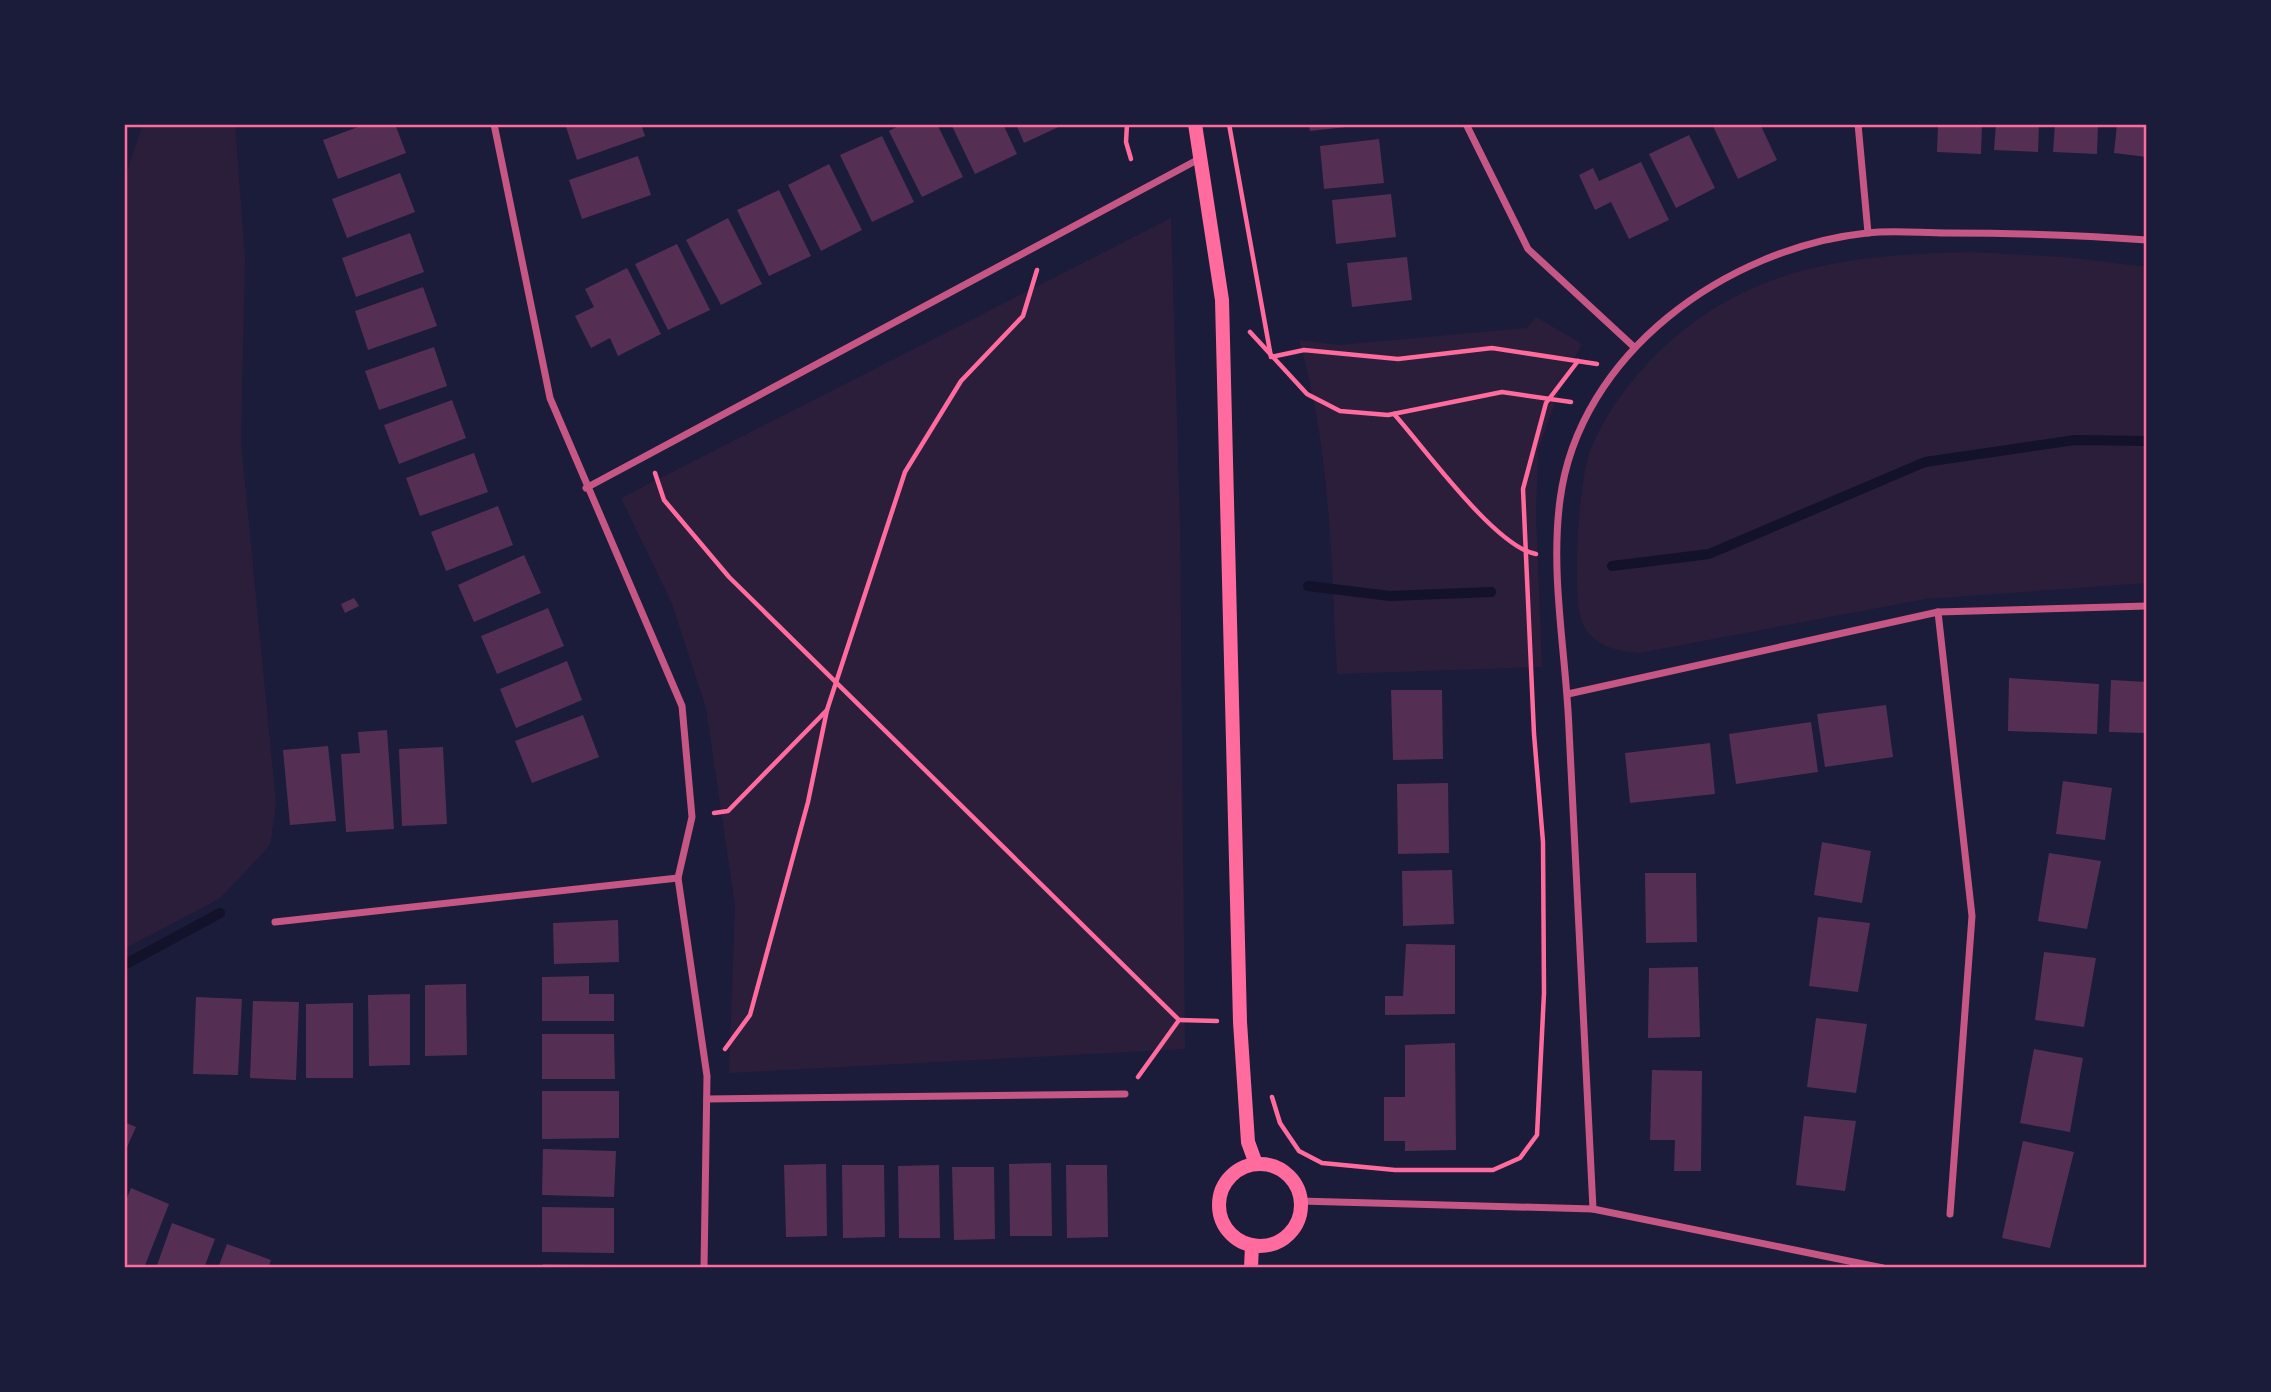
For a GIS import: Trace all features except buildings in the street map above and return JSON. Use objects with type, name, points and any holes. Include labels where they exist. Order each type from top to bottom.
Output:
[{"type":"main road","points":[[1195,124],[1222,300],[1240,1022],[1248,1142],[1256,1164]]},
{"type":"main road","points":[[1256,1164],[1269,1165],[1291,1178],[1300,1201],[1300,1213],[1287,1235],[1264,1245],[1252,1245],[1229,1232],[1219,1209],[1219,1196],[1233,1174],[1243,1167],[1256,1164]]},
{"type":"main road","points":[[1251,1268],[1252,1245]]},
{"type":"street","points":[[494,124],[550,398],[586,488],[682,706],[692,817],[678,878],[707,1076],[704,1268]]},
{"type":"street","points":[[1466,124],[1528,249],[1634,347]]},
{"type":"street","points":[[1858,124],[1868,233]]},
{"type":"street","points":[[586,488],[1044,246],[1202,158]]},
{"type":"street","points":[[1593,1209],[1568,694],[1556,579],[1560,499],[1575,441],[1589,409],[1634,347],[1685,304],[1741,270],[1800,246],[1868,233],[2057,233],[2147,240]]},
{"type":"street","points":[[1568,694],[1938,612],[2147,606]]},
{"type":"street","points":[[1938,612],[1972,916],[1950,1214]]},
{"type":"street","points":[[275,922],[678,878]]},
{"type":"street","points":[[707,1099],[1125,1094]]},
{"type":"street","points":[[1300,1201],[1593,1209],[1882,1268]]},
{"type":"path","points":[[1127,124],[1126,142],[1131,159]]},
{"type":"path","points":[[1229,124],[1271,357]]},
{"type":"path","points":[[707,1076],[750,1015],[808,802],[827,710],[905,472],[961,380],[1023,316],[1044,246]]},
{"type":"path","points":[[1222,300],[1307,394],[1340,411],[1394,414],[1502,392],[1566,400],[1589,409]]},
{"type":"path","points":[[1271,357],[1304,350],[1398,359],[1492,348],[1619,367]]},
{"type":"path","points":[[1270,1090],[1280,1123],[1299,1151],[1322,1163],[1395,1170],[1493,1170],[1520,1158],[1537,1135],[1544,993],[1543,842],[1534,734],[1523,489],[1550,398],[1578,360]]},
{"type":"path","points":[[1394,414],[1434,466],[1459,489],[1483,518],[1525,552],[1557,557]]},
{"type":"path","points":[[649,455],[664,500],[729,577],[1179,1020],[1240,1022]]},
{"type":"path","points":[[692,817],[728,811],[827,710]]},
{"type":"path","points":[[1125,1094],[1179,1020]]},
{"type":"shaded area","points":[[143,124],[235,124],[245,259],[241,442],[276,803],[271,841],[266,850],[219,899],[124,949],[124,180]]},
{"type":"shaded area","points":[[1171,218],[1180,521],[1185,1049],[729,1073],[735,906],[706,708],[672,604],[621,498]]},
{"type":"shaded area","points":[[1973,252],[2065,257],[2147,267],[2147,583],[1926,599],[1639,653],[1613,649],[1592,637],[1582,622],[1577,587],[1580,508],[1587,462],[1591,448],[1611,410],[1653,357],[1704,315],[1767,282],[1799,271],[1868,258]]},
{"type":"shaded area","points":[[1536,317],[1582,344],[1565,376],[1538,450],[1536,514],[1542,667],[1337,674],[1324,464],[1310,381],[1299,340],[1339,345],[1527,328]]},
{"type":"waterway","points":[[1612,566],[1709,554],[1925,462],[2075,440],[2147,441]]},
{"type":"waterway","points":[[1308,586],[1390,596],[1491,592]]},
{"type":"waterway","points":[[124,965],[220,913]]}]
